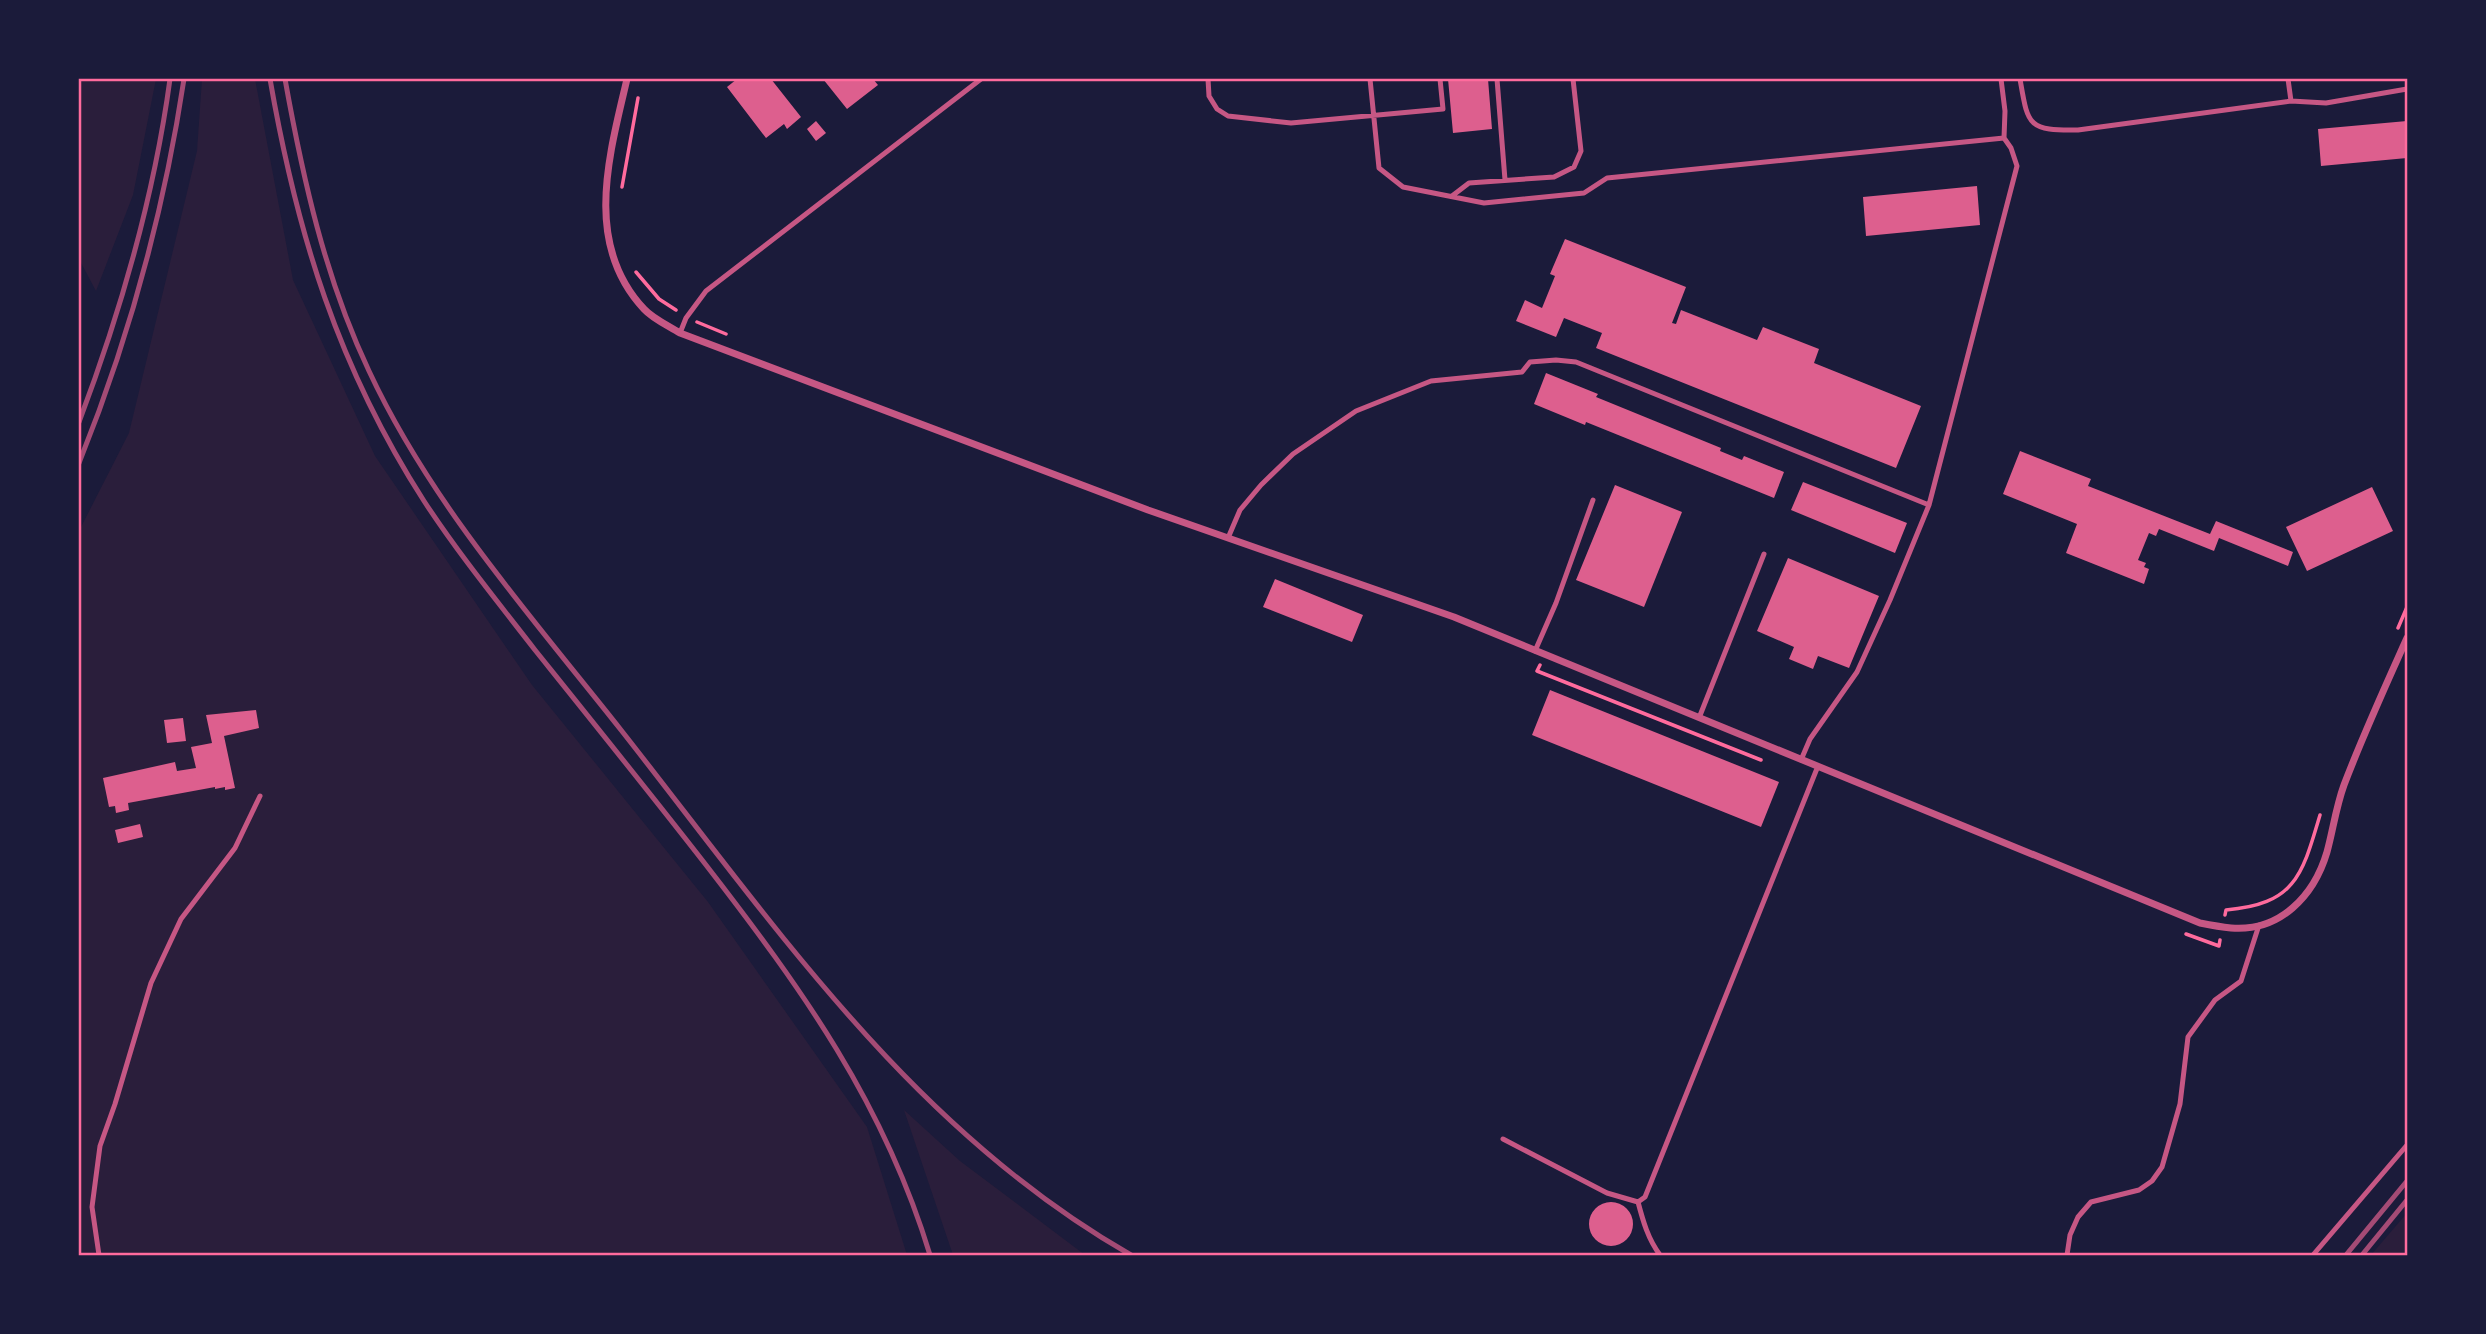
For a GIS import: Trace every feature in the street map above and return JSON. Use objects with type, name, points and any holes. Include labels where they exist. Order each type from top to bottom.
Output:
[{"type":"street","points":[[627,79],[605,192],[607,238],[622,281],[646,311],[680,333],[753,363],[1228,538],[1454,617],[2200,923],[2233,929],[2259,925],[2280,918],[2302,901],[2313,886],[2326,855],[2342,791],[2363,734],[2407,638]]},
{"type":"lane","points":[[969,79],[973,85]]},
{"type":"lane","points":[[680,333],[686,317],[706,291],[981,79]]},
{"type":"lane","points":[[1208,79],[1209,96],[1217,109],[1228,116],[1290,123],[1443,109],[1440,79]]},
{"type":"lane","points":[[1370,79],[1380,168],[1403,187],[1484,203],[1584,193],[1607,178],[2004,138]]},
{"type":"lane","points":[[1497,79],[1505,180]]},
{"type":"lane","points":[[1452,196],[1469,183],[1554,177],[1574,167],[1581,151],[1573,79]]},
{"type":"lane","points":[[1801,760],[1810,739],[1857,672],[1929,505],[2017,166],[2011,148],[2004,138],[2006,111],[2001,79]]},
{"type":"lane","points":[[2020,79],[2027,117],[2037,127],[2055,131],[2291,101],[2326,103],[2407,89]]},
{"type":"lane","points":[[2288,79],[2291,101]]},
{"type":"lane","points":[[1228,538],[1240,510],[1261,485],[1293,454],[1356,411],[1430,381],[1522,372],[1530,362],[1556,360],[1576,362],[1929,505]]},
{"type":"lane","points":[[1535,651],[1556,603],[1593,500]]},
{"type":"lane","points":[[1699,718],[1765,554]]},
{"type":"lane","points":[[1638,1202],[1644,1197],[1818,766]]},
{"type":"lane","points":[[99,1255],[92,1207],[100,1146],[151,983],[181,919],[235,848],[260,796]]},
{"type":"lane","points":[[2067,1255],[2078,1217],[2091,1202],[2139,1190],[2152,1181],[2162,1167],[2179,1104],[2188,1037],[2215,1000],[2241,981],[2259,925]]},
{"type":"lane","points":[[1503,1139],[1607,1193],[1638,1202]]},
{"type":"lane","points":[[2314,1255],[2407,1144]]},
{"type":"lane","points":[[1638,1202],[1660,1255]]},
{"type":"path","points":[[622,188],[640,91]]},
{"type":"path","points":[[634,270],[659,299],[686,317],[736,338]]},
{"type":"path","points":[[2393,638],[2407,607]]},
{"type":"path","points":[[1544,654],[1537,671],[1762,760]]},
{"type":"path","points":[[2178,930],[2219,946],[2226,910],[2250,908],[2271,902],[2284,893],[2297,876],[2309,851],[2323,803]]},
{"type":"shaded area","points":[[79,79],[156,79],[133,195],[96,291],[79,259]]},
{"type":"shaded area","points":[[202,79],[255,79],[293,280],[375,456],[532,685],[708,902],[867,1127],[907,1255],[79,1255],[79,531],[129,433],[197,151]]},
{"type":"shaded area","points":[[904,1110],[960,1161],[1085,1255],[953,1255]]},
{"type":"shaded area","points":[[2407,1213],[2407,1255],[2371,1255]]},
{"type":"building","points":[[737,79],[771,79],[801,117],[787,129],[784,124],[766,138],[727,87]]},
{"type":"building","points":[[823,79],[873,79],[878,85],[847,109]]},
{"type":"building","points":[[1448,79],[1488,79],[1492,129],[1453,133]]},
{"type":"building","points":[[816,121],[826,133],[816,141],[807,129]]},
{"type":"building","points":[[2407,121],[2407,158],[2321,166],[2318,129]]},
{"type":"building","points":[[1977,186],[1980,225],[1866,236],[1863,197]]},
{"type":"building","points":[[1565,239],[1686,287],[1672,323],[1676,324],[1681,310],[1757,340],[1763,327],[1819,349],[1814,363],[1921,406],[1896,468],[1596,348],[1602,333],[1564,318],[1556,337],[1516,321],[1525,300],[1542,308],[1555,276],[1550,274]]},
{"type":"building","points":[[1546,373],[1598,394],[1596,397],[1721,448],[1720,451],[1742,460],[1744,456],[1784,472],[1774,498],[1586,422],[1585,425],[1534,404]]},
{"type":"building","points":[[2020,451],[2091,479],[2088,486],[2210,534],[2216,521],[2293,552],[2288,566],[2219,538],[2214,551],[2159,529],[2156,536],[2149,533],[2138,560],[2146,563],[2144,567],[2149,569],[2144,584],[2066,553],[2077,524],[2003,494]]},
{"type":"building","points":[[1803,482],[1907,523],[1895,553],[1791,510]]},
{"type":"building","points":[[1615,485],[1682,512],[1644,607],[1576,580]]},
{"type":"building","points":[[2372,487],[2393,531],[2307,571],[2286,527]]},
{"type":"building","points":[[1788,558],[1879,596],[1849,668],[1818,656],[1813,669],[1789,659],[1794,647],[1757,631]]},
{"type":"building","points":[[1275,579],[1363,615],[1352,642],[1263,607]]},
{"type":"building","points":[[1550,690],[1779,782],[1761,827],[1532,735]]},
{"type":"building","points":[[256,710],[259,728],[224,736],[235,788],[225,790],[225,787],[215,787],[128,803],[129,810],[116,813],[115,806],[109,807],[103,778],[175,762],[177,771],[196,768],[191,747],[212,743],[206,715]]},
{"type":"building","points":[[183,718],[186,741],[167,743],[164,720]]},
{"type":"building","points":[[140,824],[143,837],[118,843],[115,830]]},
{"type":"building","points":[[1611,1202],[1626,1209],[1633,1224],[1626,1239],[1611,1246],[1596,1239],[1589,1224],[1596,1209]]},
{"type":"railway","points":[[79,422],[109,338],[134,253],[155,167],[170,79]]},
{"type":"railway","points":[[79,463],[114,369],[143,274],[166,177],[184,79]]},
{"type":"railway","points":[[270,79],[293,191],[325,298],[367,400],[394,451],[424,501],[464,558],[706,865],[807,1003],[837,1050],[889,1147],[930,1255]]},
{"type":"railway","points":[[285,79],[317,228],[353,336],[394,420],[422,467],[484,558],[734,876],[851,1018],[914,1085],[981,1148],[1053,1205],[1131,1255]]},
{"type":"railway","points":[[2346,1255],[2407,1181]]},
{"type":"railway","points":[[2362,1255],[2407,1200]]}]
